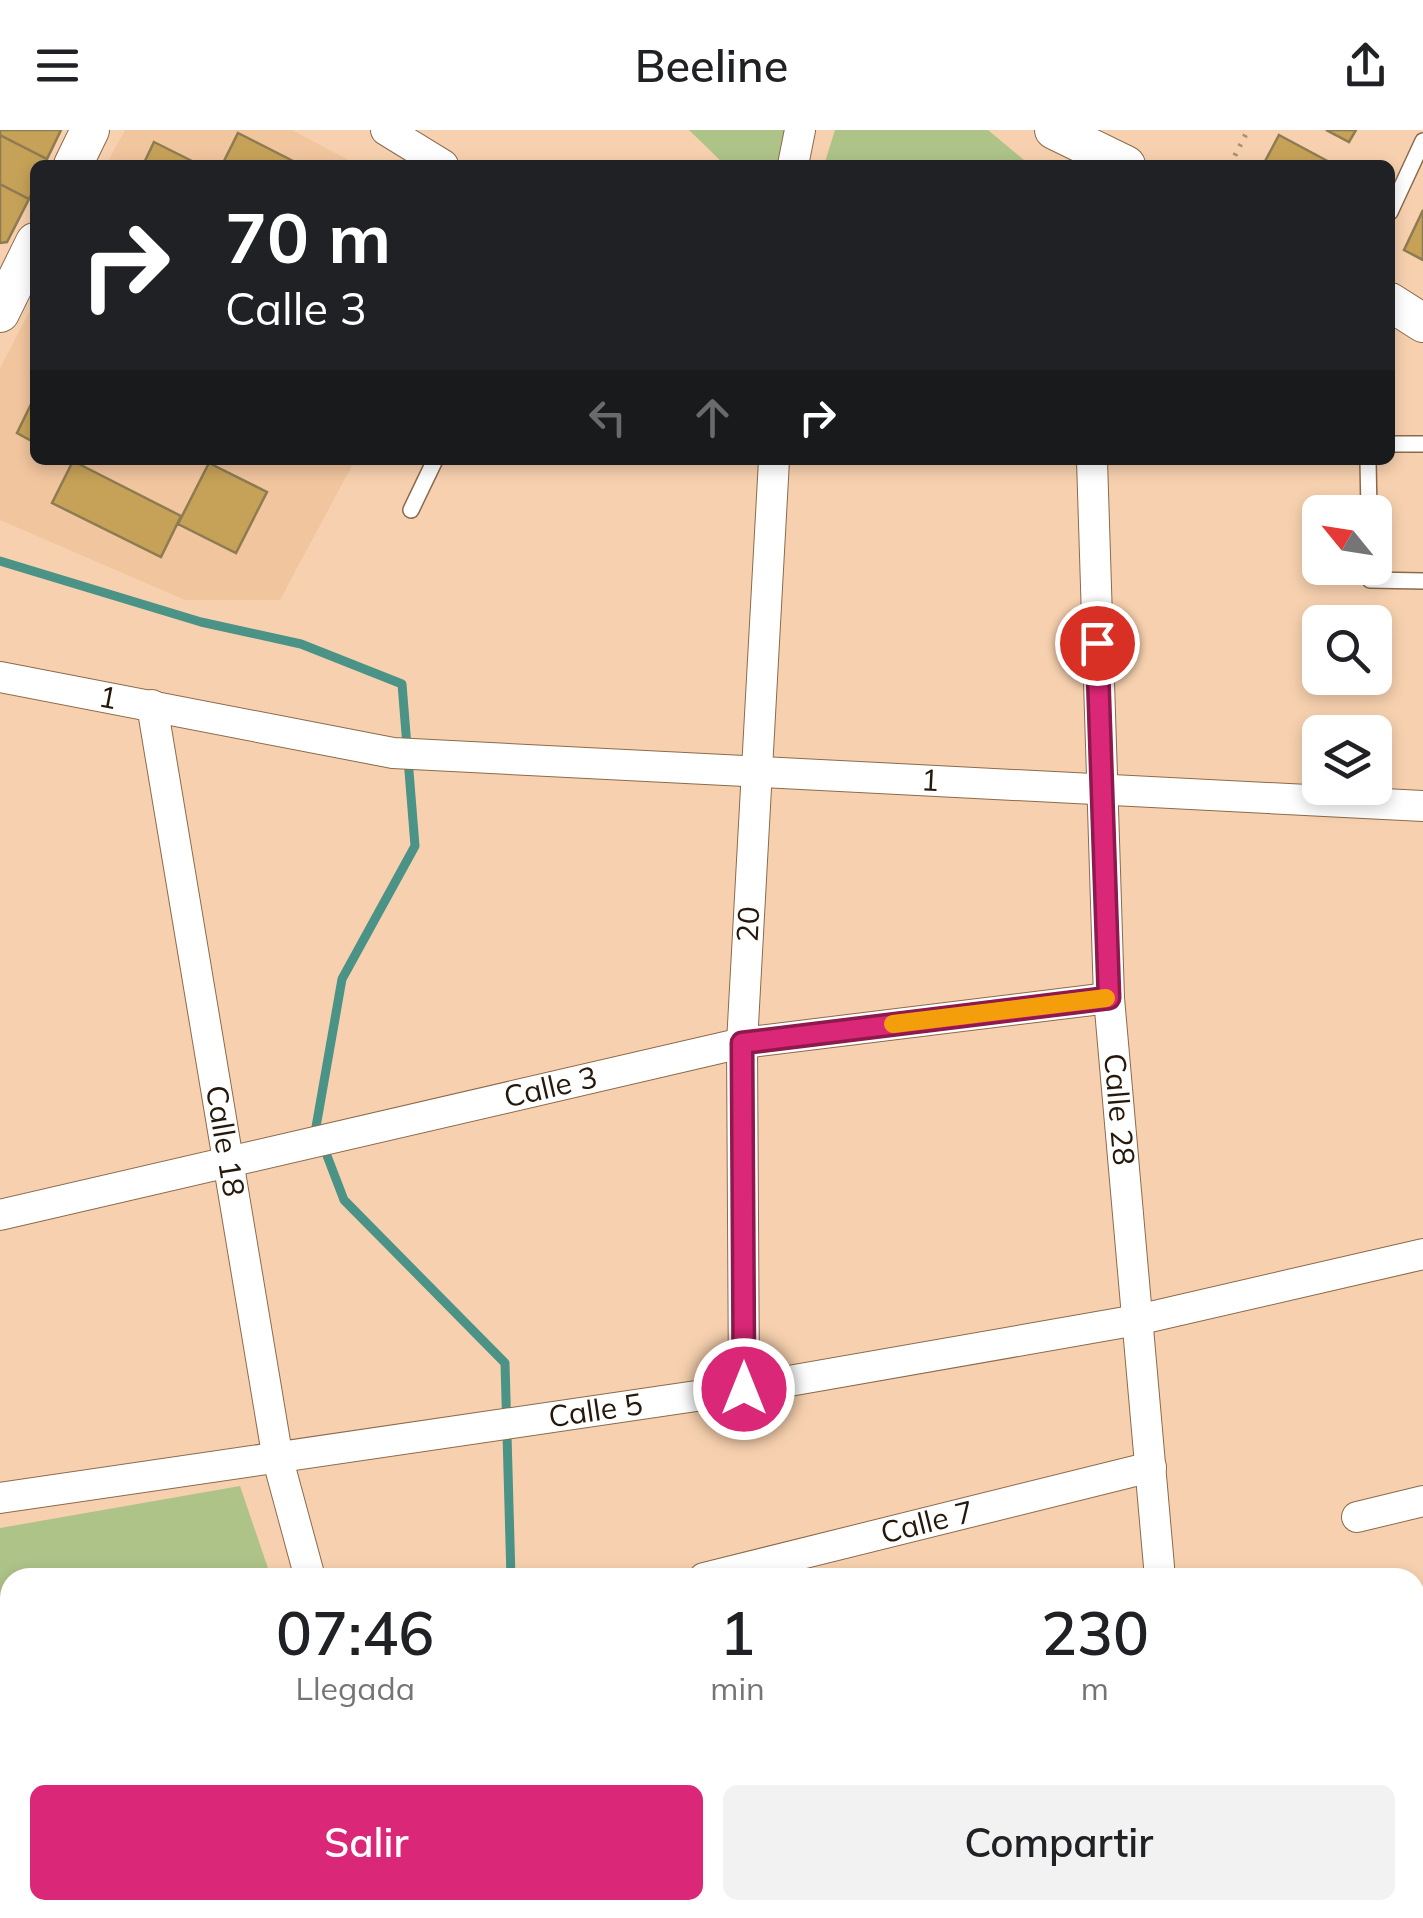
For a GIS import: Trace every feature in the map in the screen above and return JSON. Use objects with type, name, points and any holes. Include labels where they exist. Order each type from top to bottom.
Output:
[{"type":"street","points":[[75,160],[90,130]]},
{"type":"street","points":[[386,130],[435,160]]},
{"type":"street","points":[[794,160],[800,130]]},
{"type":"street","points":[[1075,142],[1115,160]]},
{"type":"street","points":[[0,313],[19,257]]},
{"type":"street","points":[[1395,305],[1423,323]]},
{"type":"street","name":"20","points":[[744,1389],[742,1043],[774,465]]},
{"type":"street","name":"Calle 28","points":[[1092,465],[1109,998],[1159,1568]]},
{"type":"street","name":"1","points":[[0,677],[392,753],[1423,806]]},
{"type":"street","name":"Calle 18","points":[[152,705],[278,1460],[307,1568]]},
{"type":"street","name":"Calle 3","points":[[0,1214],[228,1165],[742,1043],[1109,998]]},
{"type":"street","name":"Calle 5","points":[[0,1498],[744,1389],[1137,1320],[1423,1254]]},
{"type":"street","name":"Calle 7","points":[[744,1568],[1151,1467]]},
{"type":"street","points":[[1357,1517],[1423,1501]]},
{"type":"lane","points":[[1395,201],[1423,141]]},
{"type":"lane","points":[[1395,444],[1423,444]]},
{"type":"lane","points":[[410,510],[432,465]]},
{"type":"lane","points":[[1368,465],[1369,495]]},
{"type":"lane","points":[[1392,580],[1423,581]]},
{"type":"path","points":[[1233,160],[1248,130]]},
{"type":"shaded area","points":[[125,130],[292,130],[349,160],[109,160]]},
{"type":"shaded area","points":[[30,311],[30,465],[352,465],[280,600],[185,600],[0,520],[0,368]]},
{"type":"green space","points":[[689,130],[793,130],[786,160],[720,160]]},
{"type":"green space","points":[[835,130],[988,130],[1024,160],[826,160]]},
{"type":"green space","points":[[240,1486],[268,1568],[0,1568],[0,1528]]},
{"type":"building","points":[[0,130],[61,130],[47,159],[0,135]]},
{"type":"building","points":[[1326,130],[1356,130],[1349,142]]},
{"type":"building","points":[[238,133],[291,160],[224,160]]},
{"type":"building","points":[[0,135],[47,159],[30,160],[29,199],[0,184]]},
{"type":"building","points":[[1279,135],[1326,160],[1266,160]]},
{"type":"building","points":[[154,142],[190,160],[145,160]]},
{"type":"building","points":[[0,184],[29,199],[7,242],[0,243]]},
{"type":"building","points":[[1423,210],[1423,260],[1404,250]]},
{"type":"building","points":[[30,406],[30,440],[17,433]]},
{"type":"building","points":[[71,465],[81,465],[181,516],[161,557],[52,503]]},
{"type":"building","points":[[208,465],[267,492],[236,553],[178,524]]},
{"type":"waterway","points":[[0,561],[201,622],[301,644],[402,684],[415,846],[342,979],[316,1127],[344,1200],[505,1363],[511,1568]]},
{"type":"slow traffic","points":[[893,1024],[1106,998]]},
{"type":"route","points":[[744,1389],[742,1043],[1109,998],[1097,643]]}]
